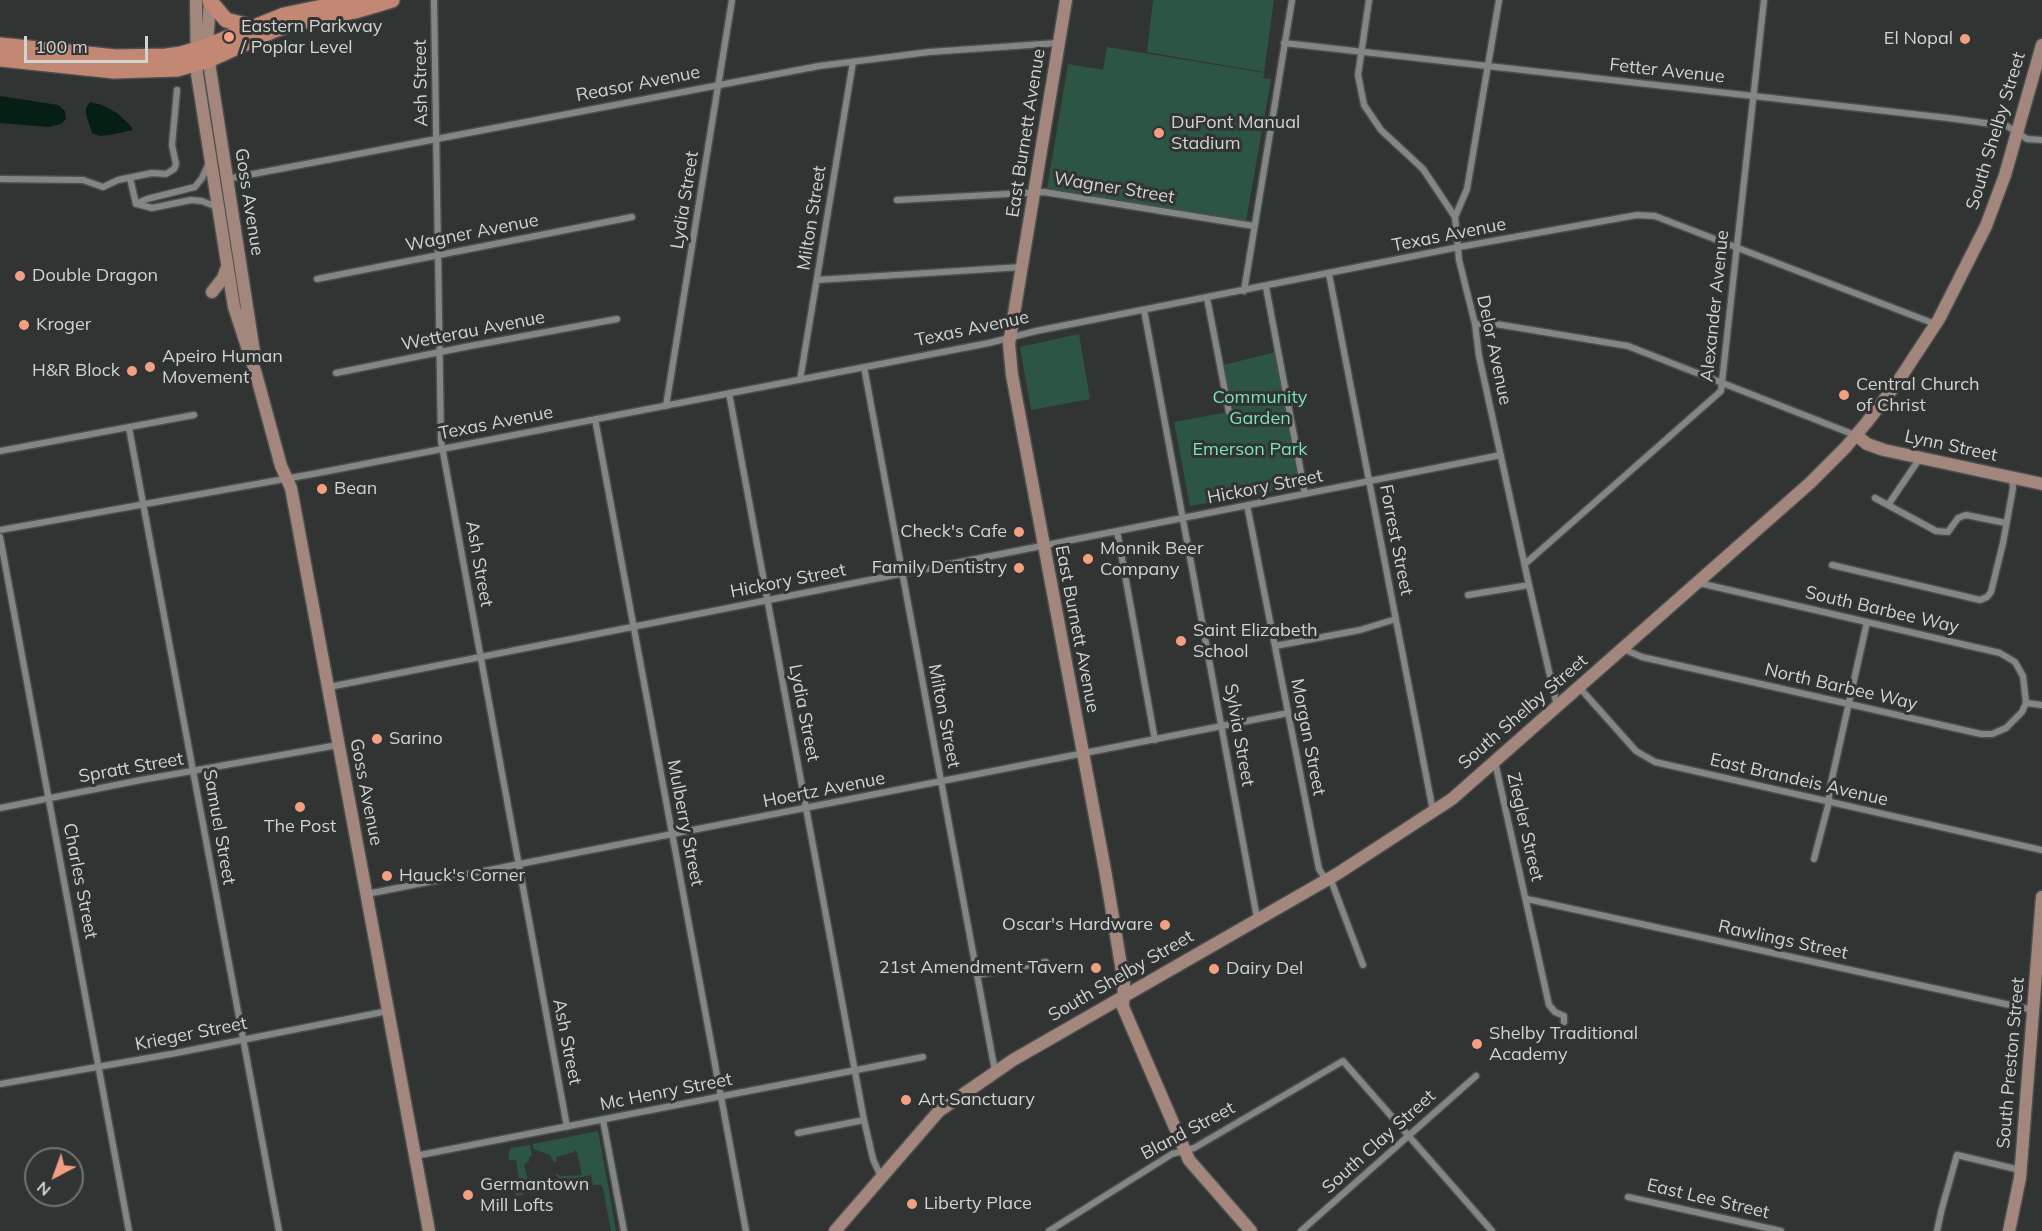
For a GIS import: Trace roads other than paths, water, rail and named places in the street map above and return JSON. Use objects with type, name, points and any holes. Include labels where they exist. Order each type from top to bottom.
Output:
[{"type":"main road","points":[[196,0],[202,55]]},
{"type":"main road","points":[[202,55],[210,0]]},
{"type":"main road","points":[[210,0],[226,20],[253,27]]},
{"type":"main road","points":[[0,45],[136,57],[202,55],[253,27],[284,15],[357,0]]},
{"type":"main road","points":[[0,59],[114,71],[146,71],[202,55],[292,24],[392,0]]},
{"type":"main road","name":"East Burnett Avenue","points":[[1066,0],[1008,348],[1012,375],[1124,982],[1123,1007],[1189,1160],[1251,1231]]},
{"type":"main road","name":"South Shelby Street","points":[[836,1231],[939,1111],[995,1071],[1326,880],[1452,799],[1810,483],[1856,435],[1897,383],[1935,324],[1986,226],[2018,133],[2042,45]]},
{"type":"main road","name":"Goss Avenue","points":[[202,55],[209,162],[236,315],[253,364],[281,466],[291,488],[429,1231]]},
{"type":"main road","name":"Goss Avenue","points":[[202,55],[227,179],[254,350],[253,364]]},
{"type":"main road","points":[[212,292],[227,267]]},
{"type":"main road","name":"Lynn Street","points":[[1856,435],[1868,444],[1920,458],[2042,484]]},
{"type":"main road","name":"South Preston Street","points":[[2009,1231],[2018,1194],[2042,897]]},
{"type":"street","name":"Ash Street","points":[[435,0],[440,434],[567,1127]]},
{"type":"street","name":"Lydia Street","points":[[666,406],[732,0]]},
{"type":"street","points":[[1244,291],[1292,0]]},
{"type":"street","points":[[1369,0],[1361,52],[1359,84],[1361,95],[1369,114],[1380,130],[1423,169],[1455,217]]},
{"type":"street","points":[[1455,217],[1467,189],[1499,0]]},
{"type":"street","name":"Alexander Avenue","points":[[1525,564],[1721,391],[1764,0]]},
{"type":"street","name":"Reasor Avenue","points":[[227,179],[718,84],[929,52],[1059,43]]},
{"type":"street","name":"Fetter Avenue","points":[[1284,43],[1972,121],[2007,126],[2027,139],[2042,140]]},
{"type":"street","name":"Milton Street","points":[[800,380],[853,62]]},
{"type":"street","points":[[0,179],[83,180],[103,187],[118,180],[152,173],[166,174],[174,169],[176,164],[172,145],[177,90]]},
{"type":"street","points":[[136,204],[195,187],[209,162]]},
{"type":"street","points":[[130,178],[136,204]]},
{"type":"street","name":"Wagner Street","points":[[897,200],[1044,192],[1254,226]]},
{"type":"street","points":[[136,204],[152,208],[191,200],[202,201],[217,208]]},
{"type":"street","name":"Texas Avenue","points":[[0,530],[595,420],[1628,216],[1655,216],[1935,324]]},
{"type":"street","name":"Wagner Avenue","points":[[317,279],[632,217]]},
{"type":"street","name":"Delor Avenue","points":[[1455,217],[1459,260],[1475,324],[1479,356],[1557,706]]},
{"type":"street","points":[[817,280],[1022,267]]},
{"type":"street","name":"Forrest Street","points":[[1329,274],[1433,812]]},
{"type":"street","points":[[1266,287],[1305,494]]},
{"type":"street","points":[[1207,298],[1229,412]]},
{"type":"street","name":"Sylvia Street","points":[[1144,310],[1257,918]]},
{"type":"street","name":"Wetterau Avenue","points":[[336,373],[617,319]]},
{"type":"street","points":[[1475,324],[1496,324],[1628,346],[1856,435]]},
{"type":"street","name":"Milton Street","points":[[864,367],[995,1071]]},
{"type":"street","name":"Lydia Street","points":[[729,393],[864,1120],[873,1159],[881,1178]]},
{"type":"street","points":[[0,451],[194,414]]},
{"type":"street","name":"Mulberry Street","points":[[595,420],[746,1231]]},
{"type":"street","name":"Samuel Street","points":[[129,428],[279,1231]]},
{"type":"street","name":"Hickory Street","points":[[328,687],[1501,455]]},
{"type":"street","points":[[1888,506],[1920,458]]},
{"type":"street","points":[[1832,565],[1980,600],[1987,597],[1991,592],[2006,524],[2013,488],[2012,478]]},
{"type":"street","points":[[1875,498],[1943,533],[1948,532],[1958,518],[1966,515],[2006,524]]},
{"type":"street","name":"Morgan Street","points":[[1247,505],[1319,869],[1326,880],[1332,883],[1337,893],[1363,965]]},
{"type":"street","points":[[1117,531],[1155,740]]},
{"type":"street","name":"Charles Street","points":[[0,537],[129,1231]]},
{"type":"street","name":"South Barbee Way","points":[[1698,583],[1978,647],[2007,656],[2023,676],[2026,703]]},
{"type":"street","points":[[1468,595],[1529,585]]},
{"type":"street","points":[[1275,646],[1360,630],[1396,619]]},
{"type":"street","points":[[1814,859],[1829,802],[1829,792],[1867,622]]},
{"type":"street","name":"North Barbee Way","points":[[1623,649],[1642,657],[1986,734],[2006,728],[2022,712],[2026,703]]},
{"type":"street","name":"East Brandeis Avenue","points":[[1579,687],[1626,740],[1647,758],[1665,765],[2042,850]]},
{"type":"street","points":[[2026,703],[2042,705]]},
{"type":"street","name":"Hoertz Avenue","points":[[366,894],[1288,713]]},
{"type":"street","name":"Spratt Street","points":[[0,808],[339,745]]},
{"type":"street","name":"Ziegler Street","points":[[1495,762],[1527,899]]},
{"type":"street","points":[[1527,899],[1549,1005],[1555,1012],[1564,1016],[1564,1022]]},
{"type":"street","name":"Rawlings Street","points":[[1527,899],[2033,1010]]},
{"type":"street","points":[[977,975],[1046,962]]},
{"type":"street","name":"Krieger Street","points":[[0,1084],[388,1011]]},
{"type":"street","name":"Mc Henry Street","points":[[415,1156],[923,1057]]},
{"type":"street","name":"Bland Street","points":[[1049,1231],[1172,1154],[1194,1148],[1343,1061],[1409,1136]]},
{"type":"street","name":"South Clay Street","points":[[1301,1231],[1476,1076]]},
{"type":"street","points":[[603,1120],[624,1231]]},
{"type":"street","points":[[798,1132],[864,1120]]},
{"type":"street","points":[[1409,1136],[1492,1231]]},
{"type":"street","points":[[1937,1231],[1957,1155],[2020,1170]]},
{"type":"street","name":"East Lee Street","points":[[1628,1197],[1781,1231]]},
{"type":"place","name":"Eastern Parkway / Poplar Level","points":[[229,37]]},
{"type":"place","name":"El Nopal","points":[[1965,39]]},
{"type":"place","name":"DuPont Manual Stadium","points":[[1159,133]]},
{"type":"place","name":"Double Dragon","points":[[20,276]]},
{"type":"place","name":"Kroger","points":[[24,325]]},
{"type":"place","name":"Apeiro Human Movement","points":[[150,367]]},
{"type":"place","name":"H&R Block","points":[[132,371]]},
{"type":"place","name":"Central Church of Christ","points":[[1844,395]]},
{"type":"place","name":"Bean","points":[[322,489]]},
{"type":"place","name":"Check's Cafe","points":[[1019,532]]},
{"type":"place","name":"Monnik Beer Company","points":[[1088,559]]},
{"type":"place","name":"Family Dentistry","points":[[1019,568]]},
{"type":"place","name":"Saint Elizabeth School","points":[[1181,641]]},
{"type":"place","name":"Sarino","points":[[377,739]]},
{"type":"place","name":"The Post","points":[[300,807]]},
{"type":"place","name":"Hauck's Corner","points":[[387,876]]},
{"type":"place","name":"Oscar's Hardware","points":[[1165,925]]},
{"type":"place","name":"21st Amendment Tavern","points":[[1096,968]]},
{"type":"place","name":"Dairy Del","points":[[1214,969]]},
{"type":"place","name":"Shelby Traditional Academy","points":[[1477,1044]]},
{"type":"place","name":"Art Sanctuary","points":[[906,1100]]},
{"type":"place","name":"Germantown Mill Lofts","points":[[468,1195]]},
{"type":"place","name":"Liberty Place","points":[[912,1204]]},
{"type":"park label","name":"Community Garden","points":[[1260,408]]},
{"type":"park label","name":"Emerson Park","points":[[1250,450]]}]
